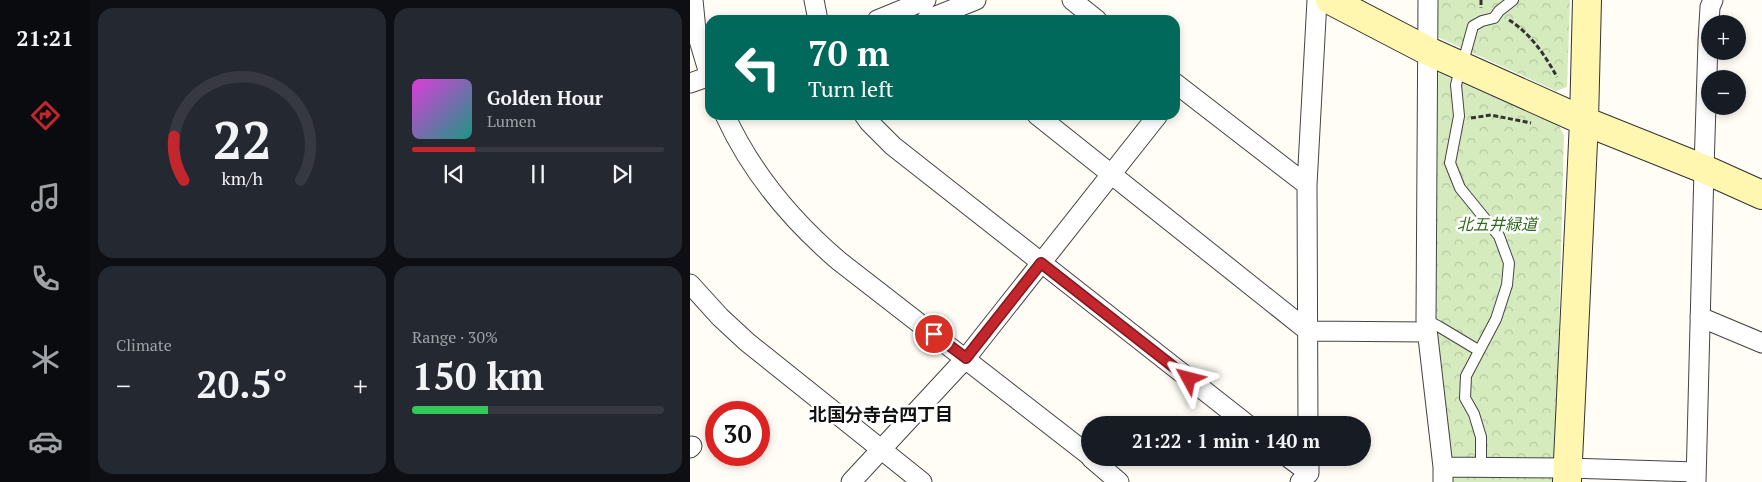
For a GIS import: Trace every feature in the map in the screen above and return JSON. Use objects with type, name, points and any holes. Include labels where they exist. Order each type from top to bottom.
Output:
[{"type":"street","points":[[693,0],[701,60]]},
{"type":"street","points":[[814,0],[817,15]]},
{"type":"street","points":[[908,15],[976,0]]},
{"type":"street","points":[[1072,0],[1091,15]]},
{"type":"street","points":[[1308,416],[1307,185],[1317,0]]},
{"type":"street","points":[[1330,0],[1428,51],[1584,121],[1704,169],[1762,195]]},
{"type":"street","points":[[1428,0],[1427,326],[1440,477],[1482,467],[1568,475],[1696,477],[1708,41],[1710,7],[1713,0]]},
{"type":"street","points":[[1568,475],[1584,121],[1587,0]]},
{"type":"street","points":[[690,83],[705,78]]},
{"type":"street","points":[[1180,89],[1307,185]]},
{"type":"street","points":[[727,120],[750,164],[775,196],[816,242],[1081,449]]},
{"type":"street","points":[[868,120],[893,146],[1236,416]]},
{"type":"street","points":[[1043,120],[1308,331],[1427,326]]},
{"type":"street","points":[[851,482],[966,358],[1154,120]]},
{"type":"street","points":[[690,284],[720,317],[747,342],[922,482]]},
{"type":"street","points":[[1700,317],[1762,343]]},
{"type":"street","points":[[1101,466],[1120,482]]},
{"type":"lane","points":[[1465,55],[1474,26],[1482,21],[1494,18],[1497,13],[1513,0]]},
{"type":"lane","points":[[1458,77],[1456,85],[1458,121],[1450,163],[1460,188],[1499,236],[1510,263],[1507,286],[1496,319],[1466,376],[1465,398],[1474,414],[1481,437],[1482,467]]},
{"type":"lane","points":[[1427,326],[1438,326],[1478,350]]},
{"type":"path","points":[[1497,13],[1515,24],[1542,52],[1557,77]]},
{"type":"path","points":[[1458,121],[1491,115],[1536,125]]},
{"type":"green space","points":[[1435,0],[1570,0],[1567,87],[1556,91],[1435,36]]},
{"type":"green space","name":"北五井緑道","points":[[1434,71],[1559,126],[1564,135],[1555,482],[1449,482],[1433,335]]},
{"type":"district","name":"北国分寺台四丁目","points":[[881,414]]},
{"type":"route","points":[[934,334],[966,358],[1041,263],[1189,379]]}]
